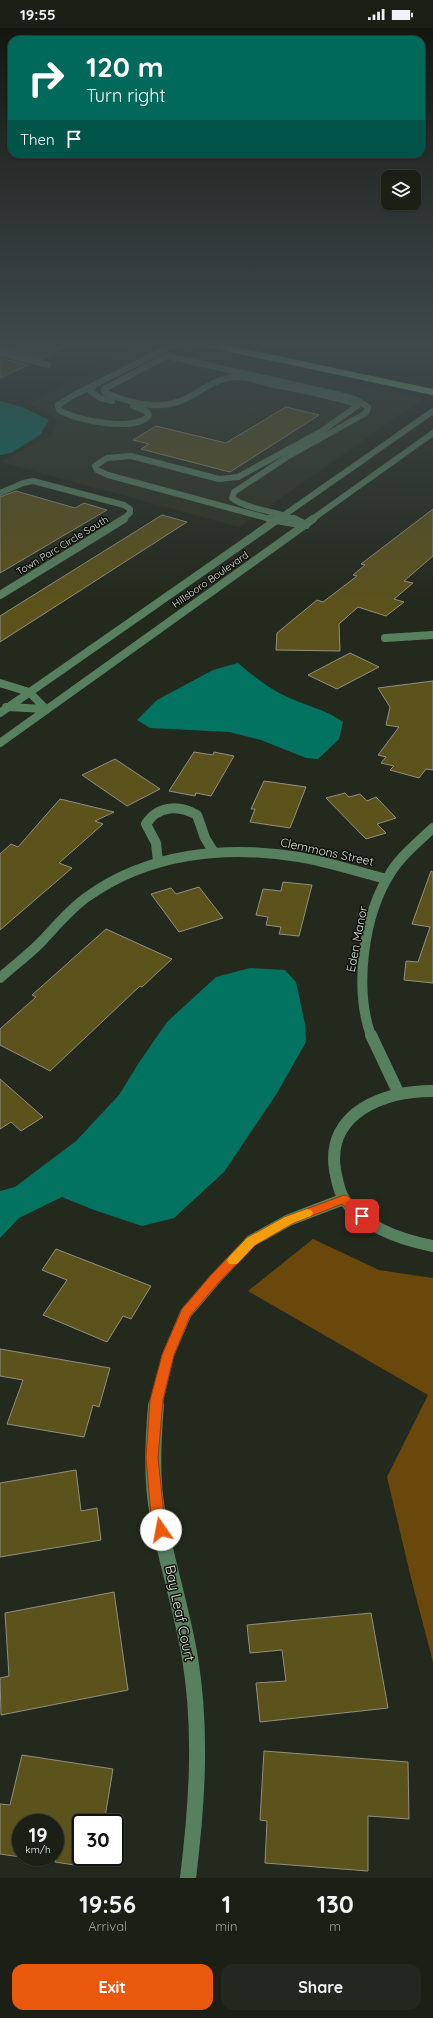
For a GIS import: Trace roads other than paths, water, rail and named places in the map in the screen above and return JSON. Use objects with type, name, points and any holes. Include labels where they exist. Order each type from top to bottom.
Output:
[{"type":"street","points":[[306,525],[277,521],[108,475],[101,473],[95,466],[98,463],[112,458],[131,456],[216,478],[228,479],[238,477],[256,469],[289,448],[326,428]]},
{"type":"street","points":[[306,525],[286,515],[239,503],[232,498],[234,492],[287,457],[337,428]]},
{"type":"street","name":"Hillsboro Boulevard","points":[[0,713],[4,706],[29,692],[286,515],[408,428]]},
{"type":"street","name":"Hillsboro Boulevard","points":[[0,743],[433,433]]},
{"type":"street","points":[[228,479],[234,492]]},
{"type":"street","name":"Town Parc Circle South","points":[[0,493],[23,483],[41,482],[124,505],[130,509],[130,513],[124,519],[0,594]]},
{"type":"street","points":[[385,638],[433,635]]},
{"type":"street","points":[[0,683],[29,692],[46,709]]},
{"type":"street","points":[[4,706],[46,709]]},
{"type":"street","points":[[158,862],[156,843],[146,824],[151,816],[162,810],[177,807],[188,810],[197,816],[205,838],[213,851]]},
{"type":"street","name":"Eden Manor","points":[[398,1092],[374,1043],[365,1014],[362,980],[375,908],[387,879],[406,854],[433,828]]},
{"type":"street","name":"Clemmons Street","points":[[0,978],[37,946],[87,897],[125,875],[158,862],[213,851],[258,852],[299,857],[387,879]]},
{"type":"street","points":[[433,1091],[398,1092],[375,1100],[359,1109],[345,1124],[337,1140],[333,1156],[335,1173],[344,1199],[362,1216],[382,1230],[406,1241],[433,1246]]},
{"type":"street","name":"Bay Leaf Court","points":[[188,1878],[195,1820],[197,1734],[190,1658],[158,1515],[152,1458],[156,1400],[168,1355],[186,1313],[216,1278],[251,1242],[289,1220],[344,1199]]},
{"type":"water","points":[[0,428],[44,428],[40,435],[11,453],[0,455]]},
{"type":"water","points":[[238,663],[277,692],[324,711],[343,722],[339,739],[318,759],[306,758],[261,740],[229,732],[150,728],[137,720],[157,700],[213,670]]},
{"type":"water","points":[[250,968],[285,970],[296,982],[305,1024],[306,1042],[277,1093],[224,1172],[174,1218],[142,1226],[94,1210],[62,1197],[19,1218],[0,1238],[0,1191],[15,1187],[76,1141],[119,1095],[167,1022],[216,977]]}]
